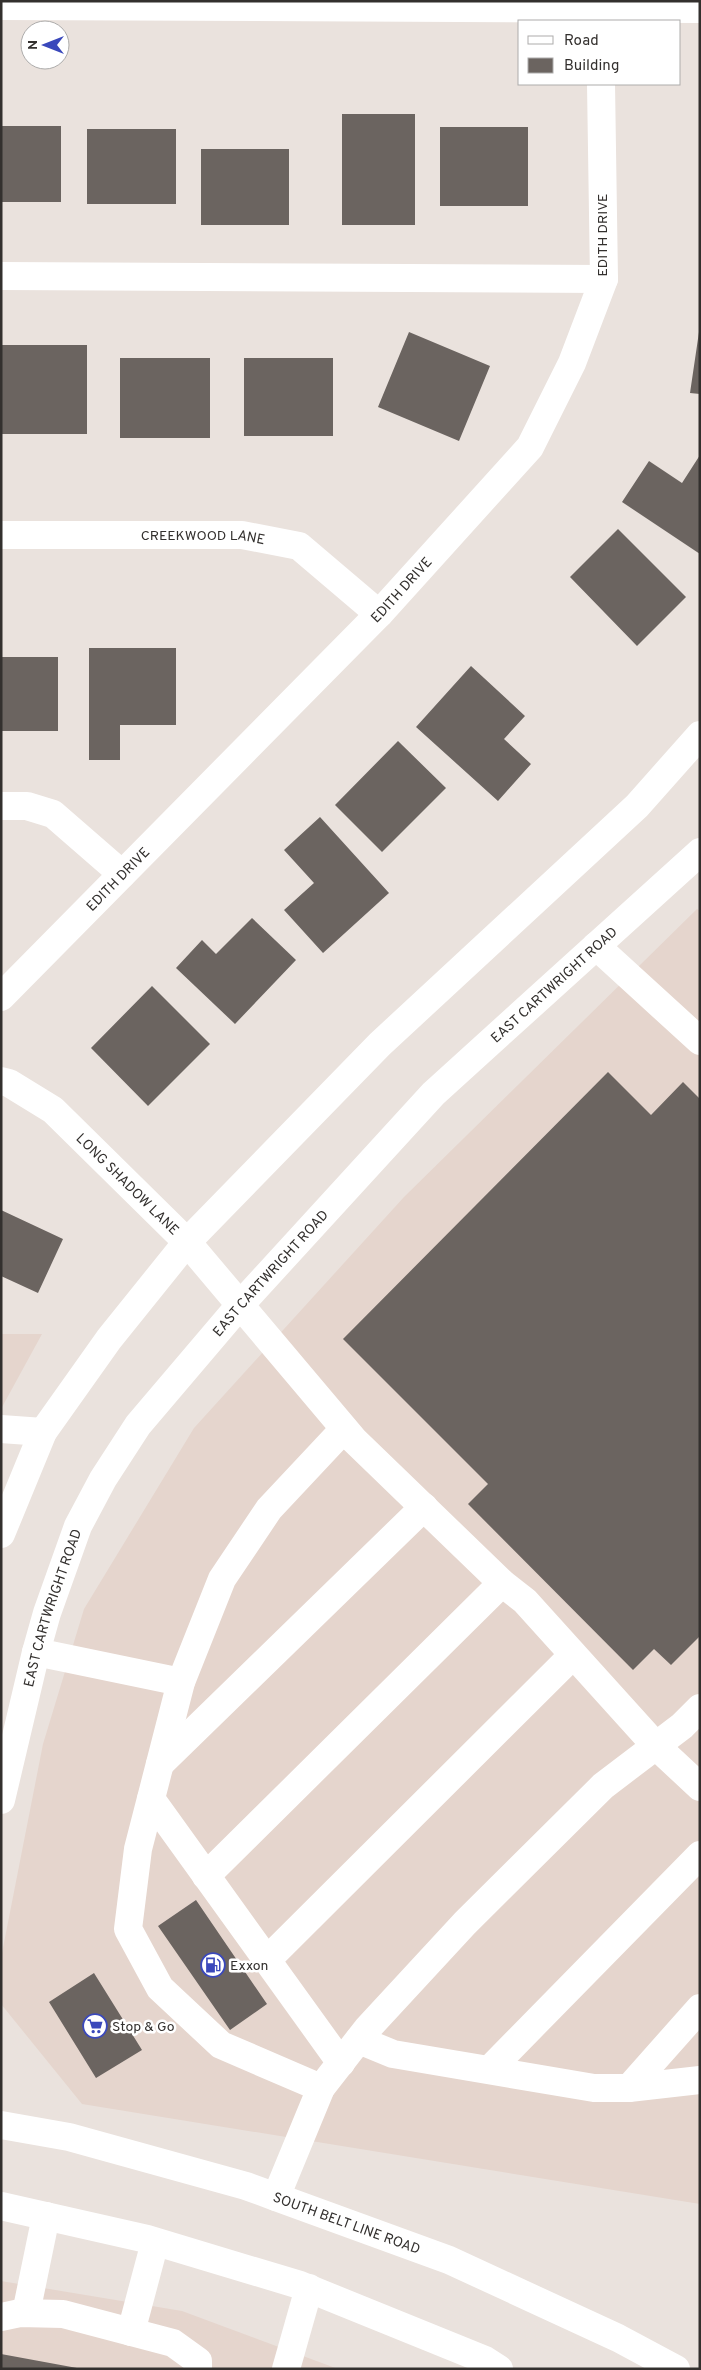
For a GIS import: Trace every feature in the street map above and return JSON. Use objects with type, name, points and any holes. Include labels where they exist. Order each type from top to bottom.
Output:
[{"type":"main road","points":[[1,6],[601,14],[700,9]]},
{"type":"main road","name":"EDITH DRIVE","points":[[1,997],[378,614],[530,447],[572,363],[604,279],[602,85]]},
{"type":"main road","points":[[1,276],[604,279]]},
{"type":"main road","name":"CREEKWOOD LANE","points":[[1,535],[242,535],[299,546],[378,614]]},
{"type":"main road","points":[[1,1534],[43,1432],[109,1340],[187,1242],[380,1044],[637,806],[700,735]]},
{"type":"main road","points":[[1,806],[27,806],[52,814],[122,874]]},
{"type":"main road","name":"EAST CARTWRIGHT ROAD","points":[[1,1800],[36,1652],[47,1613],[78,1526],[103,1479],[138,1425],[240,1305],[434,1093],[700,852]]},
{"type":"main road","points":[[596,946],[700,1041]]},
{"type":"main road","name":"LONG SHADOW LANE","points":[[1,1081],[9,1083],[53,1110],[187,1242],[344,1429],[502,1583],[525,1601],[656,1746],[700,1787]]},
{"type":"main road","points":[[1,1429],[43,1432]]},
{"type":"main road","points":[[321,2088],[221,2044],[160,1988],[128,1929],[138,1849],[181,1682],[222,1579],[269,1509],[344,1429]]},
{"type":"main road","points":[[160,1764],[424,1506]]},
{"type":"main road","points":[[206,1876],[502,1583]]},
{"type":"main road","points":[[36,1652],[181,1682]]},
{"type":"main road","points":[[267,1960],[573,1655]]},
{"type":"main road","points":[[276,2197],[321,2088],[359,2040],[464,1922],[603,1786],[656,1746],[700,1708]]},
{"type":"main road","points":[[151,1799],[341,2063]]},
{"type":"main road","points":[[490,2070],[700,1855]]},
{"type":"main road","points":[[629,2088],[700,2008]]},
{"type":"main road","points":[[359,2040],[393,2054],[594,2088],[629,2088],[700,2080]]},
{"type":"main road","name":"SOUTH BELT LINE ROAD","points":[[1,2125],[69,2137],[246,2186],[449,2260],[618,2338],[676,2369]]},
{"type":"main road","points":[[1,2206],[155,2242],[309,2288],[485,2360],[499,2369]]},
{"type":"main road","points":[[46,2216],[14,2315],[63,2314],[173,2343],[198,2361],[198,2369]]},
{"type":"main road","points":[[132,2332],[155,2242]]},
{"type":"main road","points":[[286,2369],[309,2288]]},
{"type":"shaded area","points":[[697,909],[700,911],[700,2204],[82,2104],[1,2004],[1,1958],[43,1744],[84,1609],[194,1428],[404,1197]]},
{"type":"shaded area","points":[[1,1334],[42,1334],[1,1409]]},
{"type":"shaded area","points":[[1,2281],[182,2311],[338,2369],[1,2369]]},
{"type":"building","points":[[342,114],[415,114],[415,225],[342,225]]},
{"type":"building","points":[[1,126],[61,126],[61,202],[1,202]]},
{"type":"building","points":[[440,127],[528,127],[528,206],[440,206]]},
{"type":"building","points":[[87,129],[176,129],[176,204],[87,204]]},
{"type":"building","points":[[201,149],[289,149],[289,225],[201,225]]},
{"type":"building","points":[[409,332],[490,366],[459,441],[378,407]]},
{"type":"building","points":[[700,333],[700,394],[690,393]]},
{"type":"building","points":[[1,345],[87,345],[87,434],[1,434]]},
{"type":"building","points":[[120,358],[210,358],[210,438],[120,438]]},
{"type":"building","points":[[244,358],[333,358],[333,436],[244,436]]},
{"type":"building","points":[[700,455],[700,554],[622,502],[649,461],[682,483]]},
{"type":"building","points":[[618,529],[686,597],[637,646],[570,577]]},
{"type":"building","points":[[89,648],[176,648],[176,725],[120,725],[120,760],[89,760]]},
{"type":"building","points":[[1,657],[58,657],[58,731],[1,731]]},
{"type":"building","points":[[471,666],[525,716],[504,739],[531,764],[498,801],[416,727]]},
{"type":"building","points":[[398,741],[446,788],[382,852],[335,805]]},
{"type":"building","points":[[320,817],[389,893],[323,953],[284,910],[314,883],[284,850]]},
{"type":"building","points":[[252,918],[296,960],[235,1024],[176,968],[202,940],[216,954]]},
{"type":"building","points":[[152,986],[210,1044],[148,1106],[91,1048]]},
{"type":"building","points":[[608,1072],[651,1115],[683,1082],[700,1099],[700,1636],[671,1665],[654,1649],[633,1670],[468,1504],[488,1484],[343,1339]]},
{"type":"building","points":[[1,1210],[63,1239],[38,1293],[1,1276]]},
{"type":"building","name":"Exxon","points":[[196,1900],[267,2004],[230,2030],[158,1926]]},
{"type":"building","name":"Stop & Go","points":[[94,1973],[142,2050],[96,2078],[49,2002]]},
{"type":"building","points":[[1,2354],[77,2368],[77,2369],[1,2369]]},
{"type":"place","name":"Exxon","points":[[213,1965]]},
{"type":"place","name":"Stop & Go","points":[[95,2026]]}]
